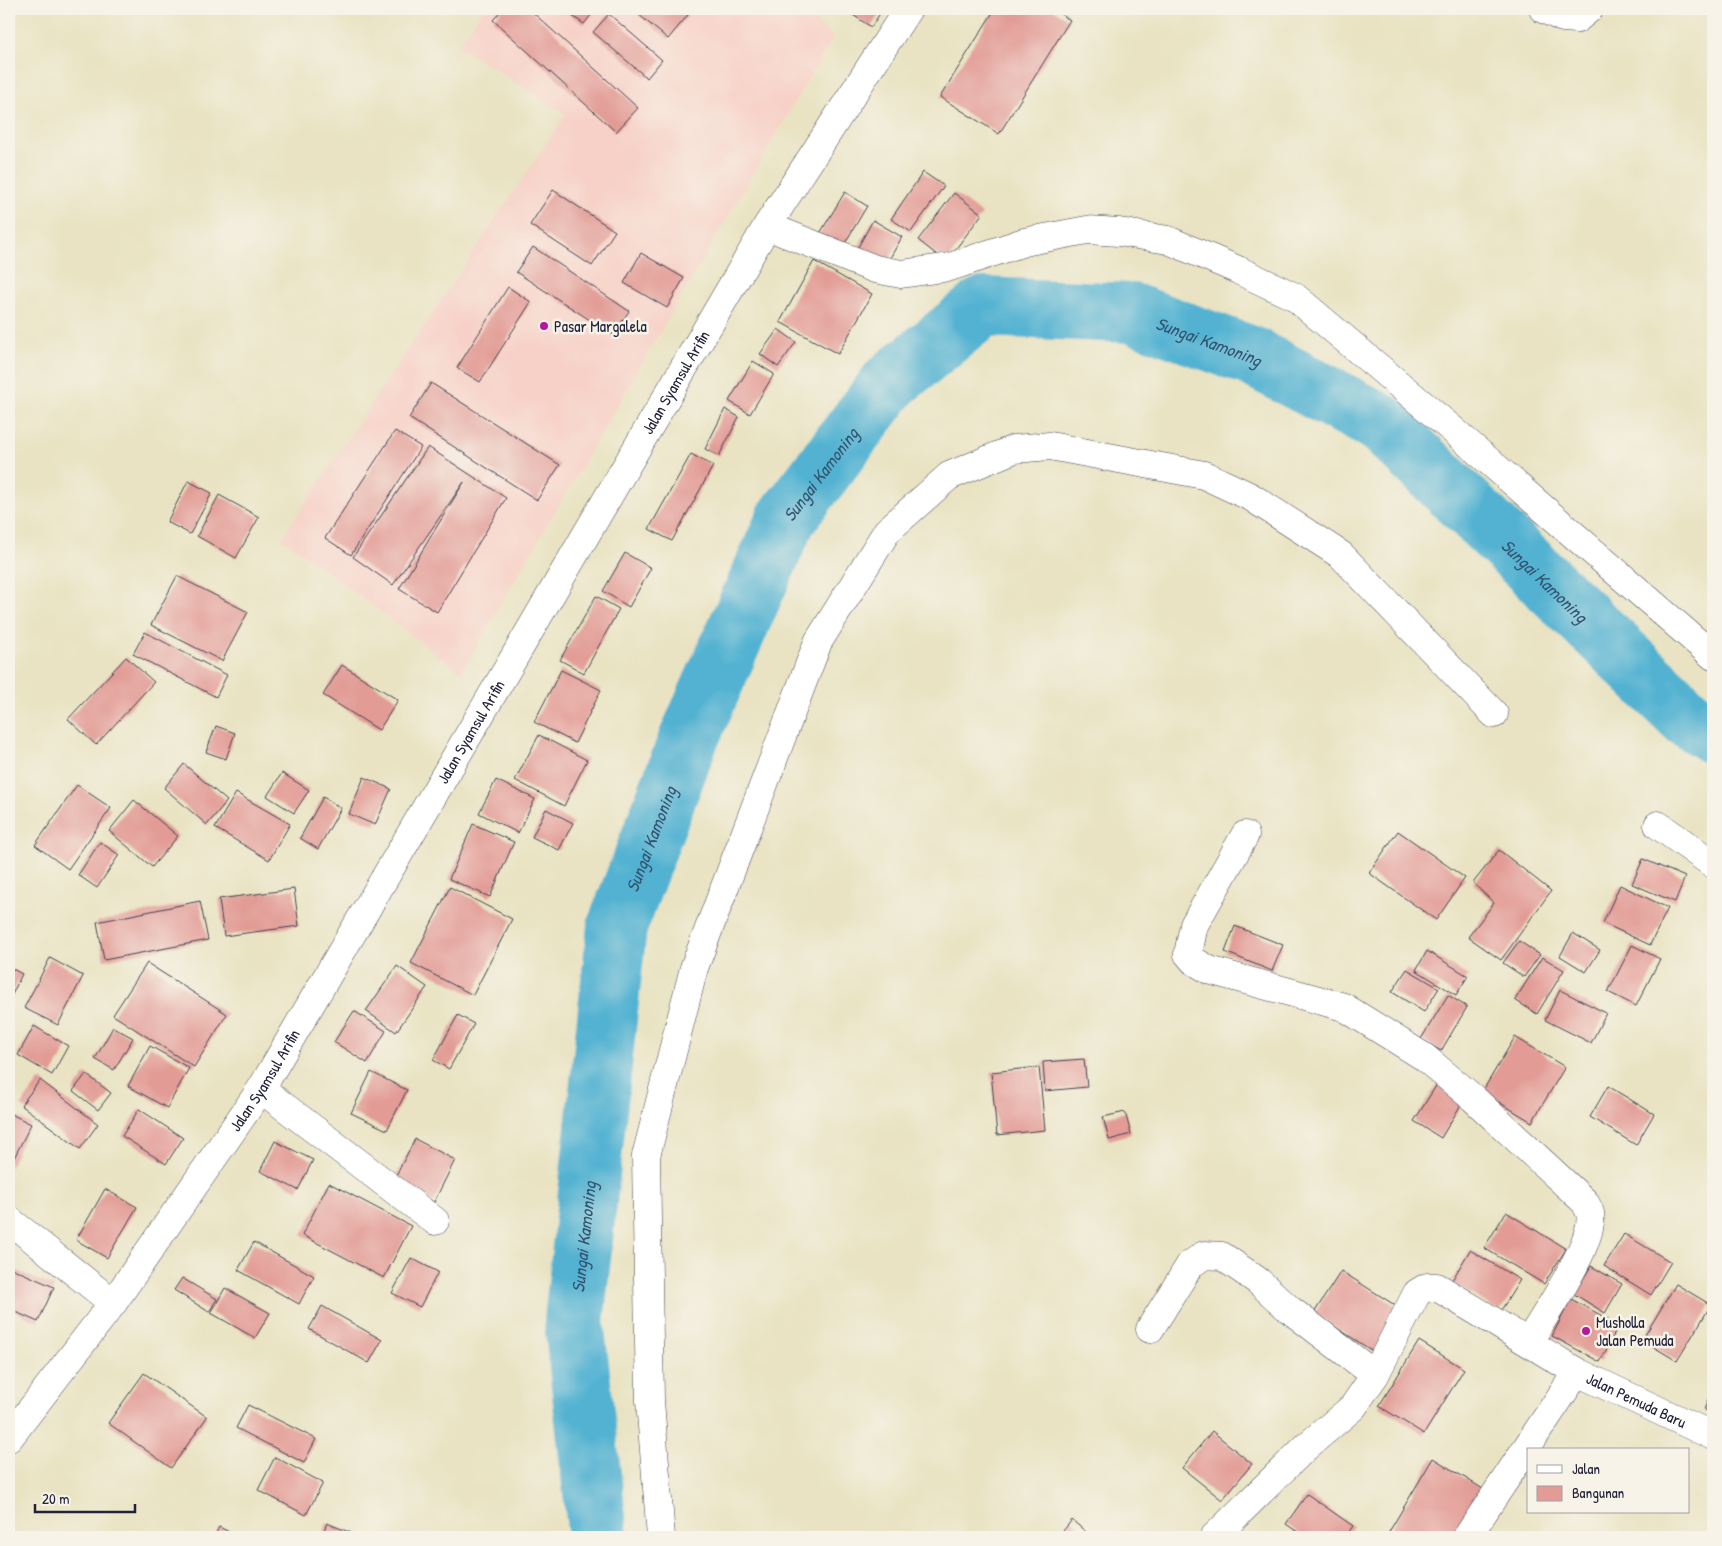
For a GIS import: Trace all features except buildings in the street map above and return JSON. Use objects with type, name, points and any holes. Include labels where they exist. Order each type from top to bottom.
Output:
[{"type":"street","name":"Jalan Syamsul Arifin","points":[[9,1438],[114,1303],[260,1089],[766,226],[908,9]]},
{"type":"street","points":[[1543,9],[1563,18],[1577,20],[1589,9]]},
{"type":"street","points":[[766,226],[875,269],[901,274],[950,267],[1024,242],[1087,230],[1119,232],[1168,240],[1238,270],[1295,297],[1709,644]]},
{"type":"street","points":[[661,1537],[650,1401],[646,1156],[694,968],[811,660],[818,642],[887,531],[949,476],[1014,449],[1050,446],[1204,475],[1251,497],[1342,555],[1494,714]]},
{"type":"street","points":[[1658,825],[1713,864]]},
{"type":"street","points":[[1245,835],[1194,925],[1188,954],[1194,961],[1209,970],[1278,987],[1344,1007],[1424,1058],[1473,1098],[1585,1202],[1590,1214],[1588,1231],[1575,1264],[1529,1341]]},
{"type":"street","points":[[260,1089],[435,1221]]},
{"type":"street","points":[[9,1220],[114,1303]]},
{"type":"street","points":[[1150,1329],[1190,1265],[1204,1255],[1222,1256],[1258,1281],[1289,1309],[1375,1375]]},
{"type":"street","points":[[1214,1537],[1306,1447],[1353,1407],[1375,1375],[1417,1292],[1437,1287],[1529,1341],[1577,1372]]},
{"type":"street","name":"Jalan Pemuda Baru","points":[[1467,1537],[1577,1372],[1713,1436]]},
{"type":"shaded area","name":"Pasar Margalela","points":[[483,9],[801,9],[833,37],[461,672],[282,538],[566,114],[458,46]]},
{"type":"waterway","name":"Sungai Kamoning","points":[[598,1537],[574,1321],[617,927],[689,738],[786,519],[891,381],[983,307],[1132,313],[1251,356],[1382,424],[1688,718],[1713,734]]},
{"type":"place","name":"Pasar Margalela","points":[[544,326]]},
{"type":"place","name":"Musholla Jalan Pemuda","points":[[1586,1331]]}]
